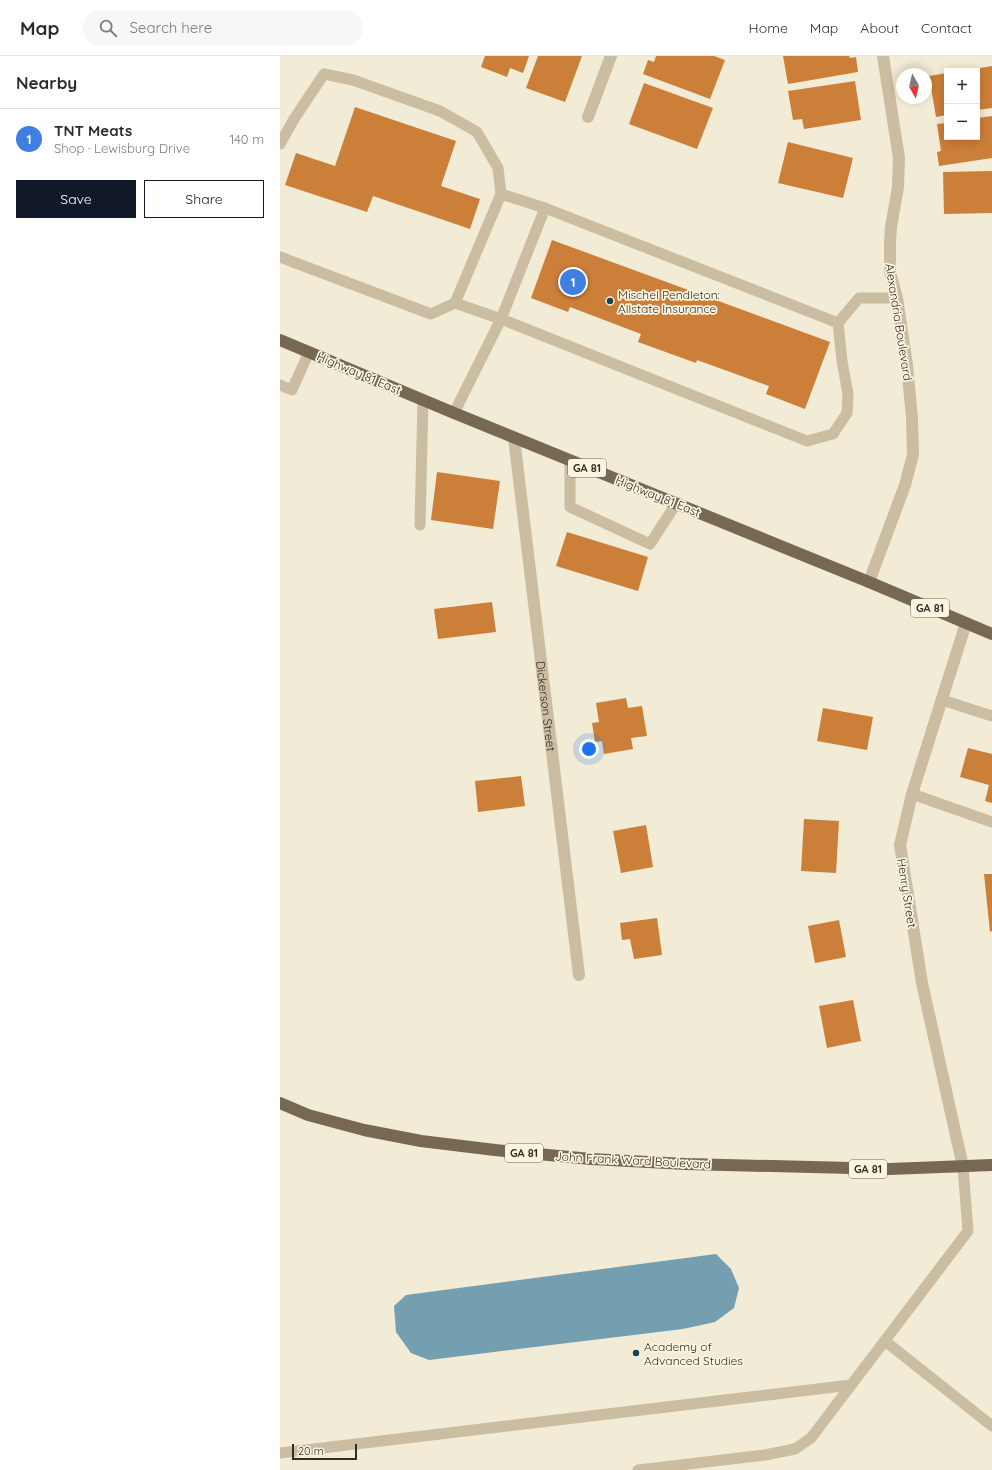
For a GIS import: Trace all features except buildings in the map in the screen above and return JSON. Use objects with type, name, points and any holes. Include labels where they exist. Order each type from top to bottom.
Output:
[{"type":"main road","name":"Highway 81 East","points":[[280,340],[514,438],[869,582],[992,634]]},
{"type":"main road","name":"John Frank Ward Boulevard","points":[[280,1103],[315,1117],[364,1130],[421,1141],[569,1157],[686,1164],[890,1169],[992,1165]]},
{"type":"street","points":[[588,117],[611,56]]},
{"type":"street","name":"Alexandria Boulevard","points":[[869,582],[906,485],[913,455],[912,418],[907,365],[897,298],[890,272],[889,256],[891,227],[898,187],[899,158],[883,56]]},
{"type":"street","name":"Dickerson Street","points":[[514,438],[579,975]]},
{"type":"street","name":"Henry Street","points":[[963,1167],[922,983],[900,845],[912,794],[966,623]]},
{"type":"lane","points":[[280,144],[294,119],[324,74],[353,80],[440,111],[477,132],[498,168],[501,194],[455,302],[431,314],[280,257]]},
{"type":"lane","points":[[501,194],[545,208],[838,323]]},
{"type":"lane","points":[[454,413],[501,319],[545,208]]},
{"type":"lane","points":[[455,302],[807,440],[833,434],[846,413],[848,394],[842,361],[838,323],[859,298],[897,298]]},
{"type":"lane","points":[[280,385],[292,390],[308,352]]},
{"type":"lane","points":[[420,525],[423,400]]},
{"type":"lane","points":[[570,460],[570,507],[650,544],[676,504]]},
{"type":"lane","points":[[942,700],[992,716]]},
{"type":"lane","points":[[912,794],[992,822]]},
{"type":"lane","points":[[638,1470],[764,1455],[795,1449],[812,1438],[851,1384],[968,1231],[963,1167]]},
{"type":"lane","points":[[885,1341],[992,1426]]},
{"type":"lane","points":[[280,1453],[851,1384]]},
{"type":"water","points":[[716,1254],[731,1269],[739,1288],[734,1308],[715,1322],[683,1329],[429,1360],[411,1353],[396,1332],[394,1306],[406,1295]]},
{"type":"place","name":"TNT Meats","points":[[573,282]]},
{"type":"place","name":"Mischel Pendleton: Allstate Insurance","points":[[610,301]]},
{"type":"place","name":"Academy of Advanced Studies","points":[[636,1353]]}]
